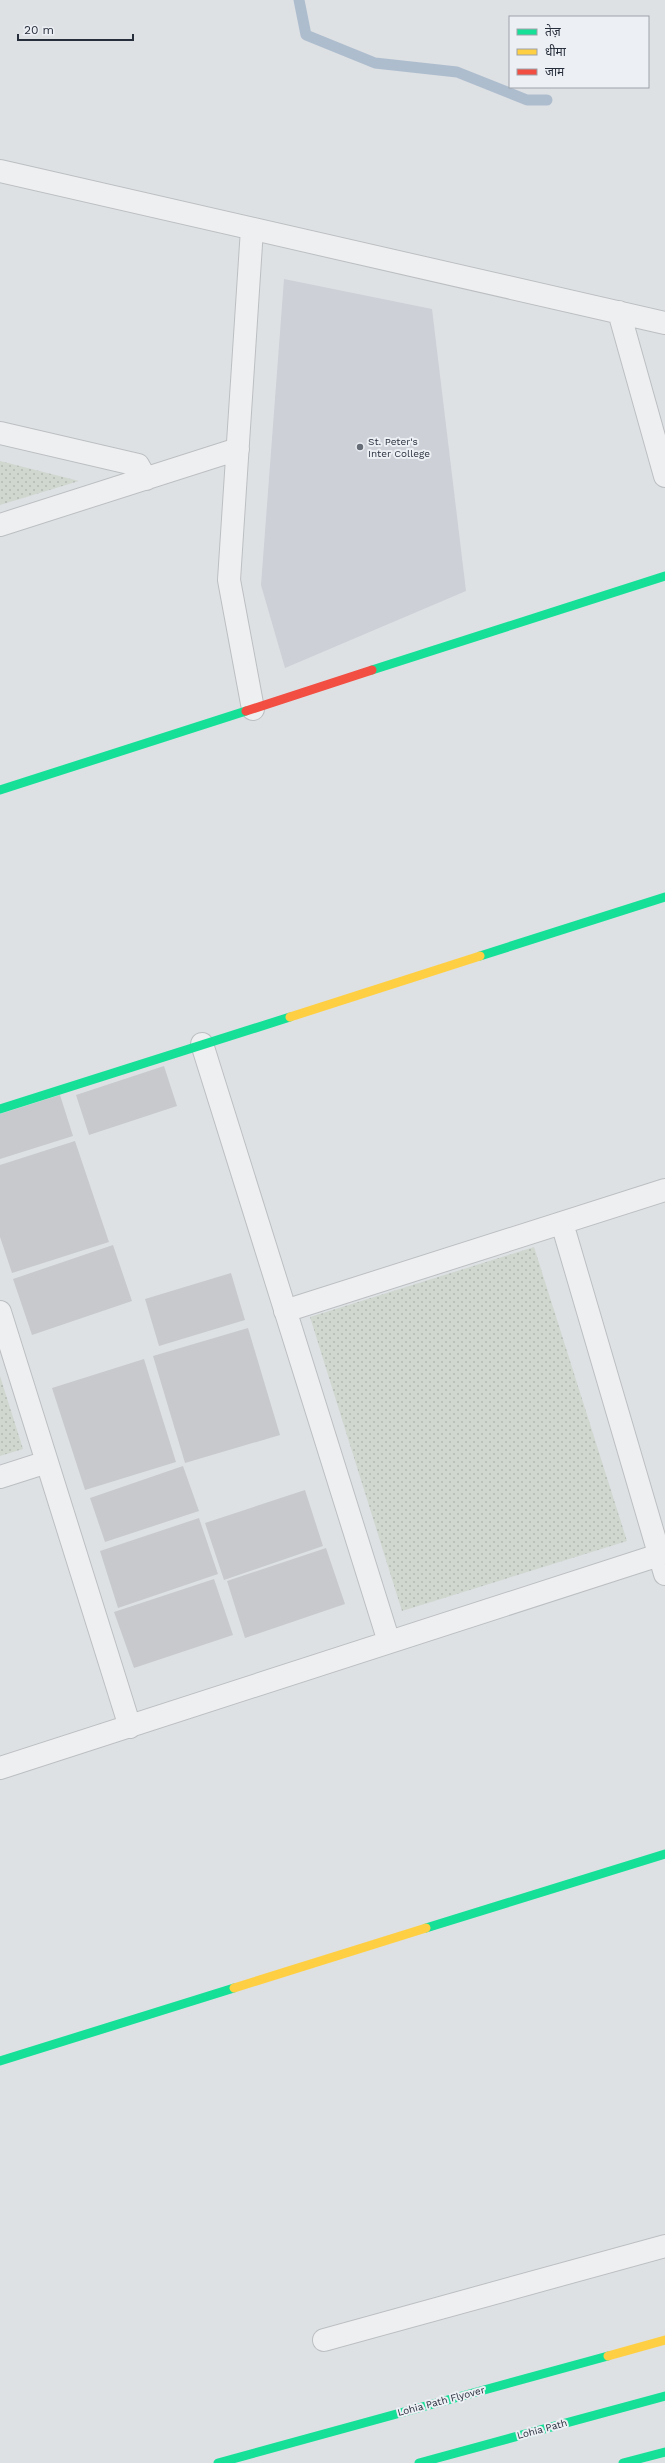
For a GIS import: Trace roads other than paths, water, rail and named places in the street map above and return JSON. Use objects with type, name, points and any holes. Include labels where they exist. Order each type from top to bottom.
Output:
[{"type":"street","points":[[0,171],[665,323]]},
{"type":"street","points":[[252,229],[229,580],[253,709]]},
{"type":"street","points":[[619,312],[665,476]]},
{"type":"street","points":[[0,433],[138,465],[146,479]]},
{"type":"street","points":[[0,525],[238,450]]},
{"type":"street","points":[[0,790],[665,576]]},
{"type":"street","points":[[0,1109],[665,897]]},
{"type":"street","points":[[202,1044],[389,1642]]},
{"type":"street","points":[[285,1311],[665,1190]]},
{"type":"street","points":[[0,1768],[389,1642],[662,1564],[562,1223]]},
{"type":"street","points":[[0,1312],[130,1726]]},
{"type":"street","points":[[0,1477],[47,1462]]},
{"type":"street","points":[[0,2061],[665,1854]]},
{"type":"street","points":[[324,2340],[665,2246]]},
{"type":"street","name":"Lohia Path Flyover","points":[[218,2463],[665,2340]]},
{"type":"street","name":"Lohia Path","points":[[419,2463],[665,2396]]},
{"type":"street","points":[[623,2463],[665,2452]]},
{"type":"waterway","points":[[299,0],[306,35],[375,63],[457,72],[527,100],[547,100]]},
{"type":"place","name":"St. Peter's Inter College","points":[[360,447]]}]
